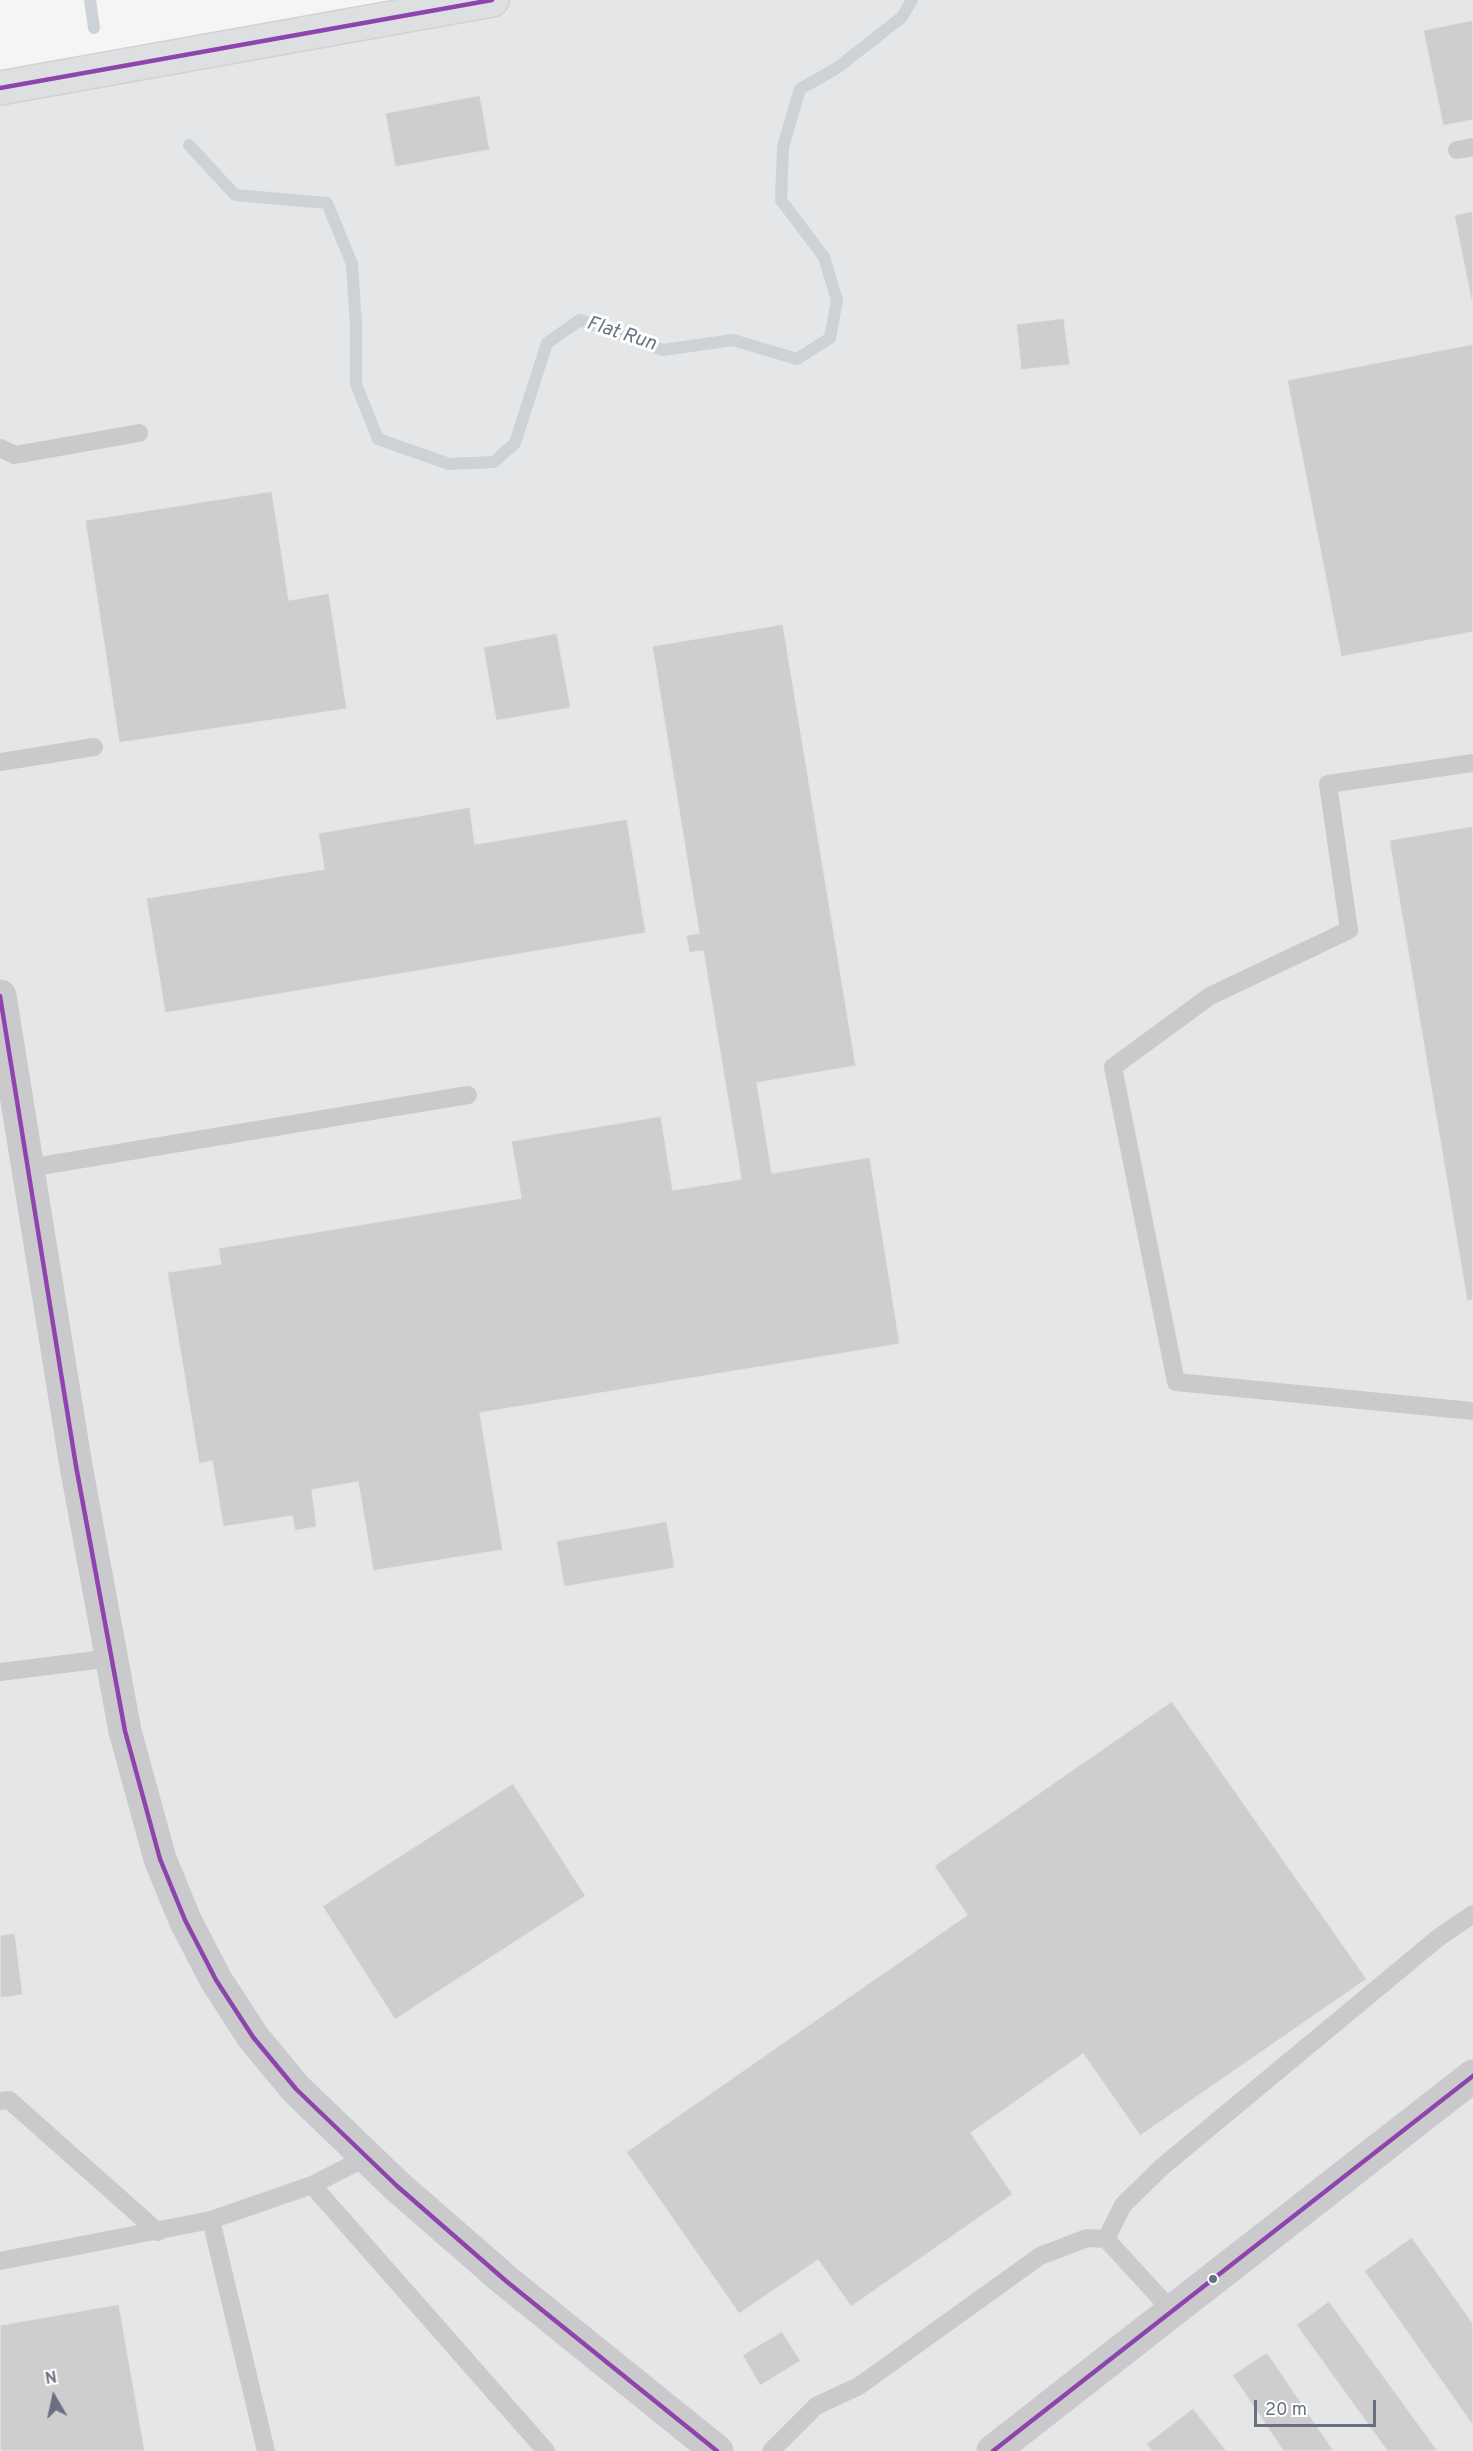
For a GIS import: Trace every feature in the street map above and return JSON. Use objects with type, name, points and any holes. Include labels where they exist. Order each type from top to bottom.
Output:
[{"type":"street","points":[[0,88],[492,0]]},
{"type":"street","points":[[0,996],[9,1111],[28,1168],[76,1466],[125,1731],[160,1859],[185,1920],[216,1980],[253,2037],[296,2089],[367,2157],[506,2281],[717,2451]]},
{"type":"street","points":[[993,2451],[1473,2076]]},
{"type":"lane","points":[[0,448],[15,455],[139,433]]},
{"type":"lane","points":[[0,762],[94,747]]},
{"type":"lane","points":[[1473,763],[1328,784],[1348,930],[1210,996],[1113,1067],[1176,1382],[1473,1411]]},
{"type":"lane","points":[[28,1168],[468,1095]]},
{"type":"lane","points":[[0,1672],[112,1658]]},
{"type":"lane","points":[[1107,2239],[1123,2205],[1162,2167],[1429,1946],[1473,1914]]},
{"type":"lane","points":[[0,2101],[9,2100],[158,2232]]},
{"type":"lane","points":[[0,2261],[211,2220],[312,2185],[367,2157]]},
{"type":"lane","points":[[312,2185],[546,2451]]},
{"type":"lane","points":[[211,2220],[266,2451]]},
{"type":"lane","points":[[771,2451],[816,2406],[859,2386],[1040,2256],[1087,2238],[1107,2239],[1172,2312]]},
{"type":"shaded area","points":[[493,0],[1473,0],[1473,2451],[0,2451],[0,88]]},
{"type":"building","points":[[1473,20],[1473,120],[1443,126],[1423,30]]},
{"type":"building","points":[[480,95],[490,150],[395,167],[385,113]]},
{"type":"building","points":[[1473,211],[1473,309],[1454,215]]},
{"type":"building","points":[[1064,318],[1070,365],[1021,370],[1016,324]]},
{"type":"building","points":[[1473,344],[1473,632],[1341,657],[1287,380]]},
{"type":"building","points":[[272,491],[289,600],[329,593],[347,709],[119,743],[85,520]]},
{"type":"building","points":[[783,624],[856,1066],[757,1083],[772,1173],[870,1157],[900,1344],[480,1413],[503,1550],[373,1571],[358,1482],[312,1490],[317,1527],[295,1531],[292,1516],[223,1527],[212,1461],[199,1464],[167,1272],[221,1264],[218,1248],[521,1198],[511,1141],[661,1116],[673,1190],[741,1179],[703,951],[689,953],[686,935],[699,933],[652,646]]},
{"type":"building","points":[[557,633],[571,708],[496,721],[483,647]]},
{"type":"building","points":[[470,807],[475,844],[627,819],[646,933],[165,1013],[146,898],[324,869],[318,833]]},
{"type":"building","points":[[1473,826],[1473,1300],[1467,1301],[1389,840]]},
{"type":"building","points":[[667,1521],[675,1568],[564,1587],[556,1541]]},
{"type":"building","points":[[1172,1701],[1367,1979],[1140,2136],[1083,2054],[971,2133],[1013,2194],[851,2307],[818,2260],[739,2314],[626,2152],[967,1915],[934,1866]]},
{"type":"building","points":[[513,1783],[586,1896],[395,2020],[322,1906]]},
{"type":"building","points":[[15,1933],[23,1995],[0,1998],[0,1935]]},
{"type":"building","points":[[1412,2237],[1473,2323],[1473,2426],[1364,2271]]},
{"type":"building","points":[[1329,2301],[1438,2451],[1387,2451],[1296,2325]]},
{"type":"building","points":[[119,2304],[145,2451],[0,2451],[0,2325]]},
{"type":"building","points":[[782,2331],[801,2361],[760,2386],[742,2355]]},
{"type":"building","points":[[1267,2352],[1334,2451],[1283,2451],[1232,2375]]},
{"type":"building","points":[[1193,2408],[1227,2451],[1151,2451],[1146,2444]]},
{"type":"waterway","name":"Flat Run","points":[[90,0],[94,28]]},
{"type":"waterway","name":"Flat Run","points":[[189,145],[235,195],[327,203],[352,264],[356,325],[356,384],[378,439],[449,464],[494,462],[515,443],[547,343],[580,320],[663,350],[733,340],[797,359],[830,338],[837,300],[824,257],[781,200],[783,147],[800,89],[837,68],[902,17],[912,0]]},
{"type":"transit line","points":[[0,88],[492,0]]},
{"type":"transit line","points":[[0,996],[76,1466],[125,1731],[160,1859],[185,1920],[216,1980],[253,2037],[296,2089],[397,2186],[506,2281],[717,2451]]},
{"type":"transit line","points":[[993,2451],[1473,2076]]}]
